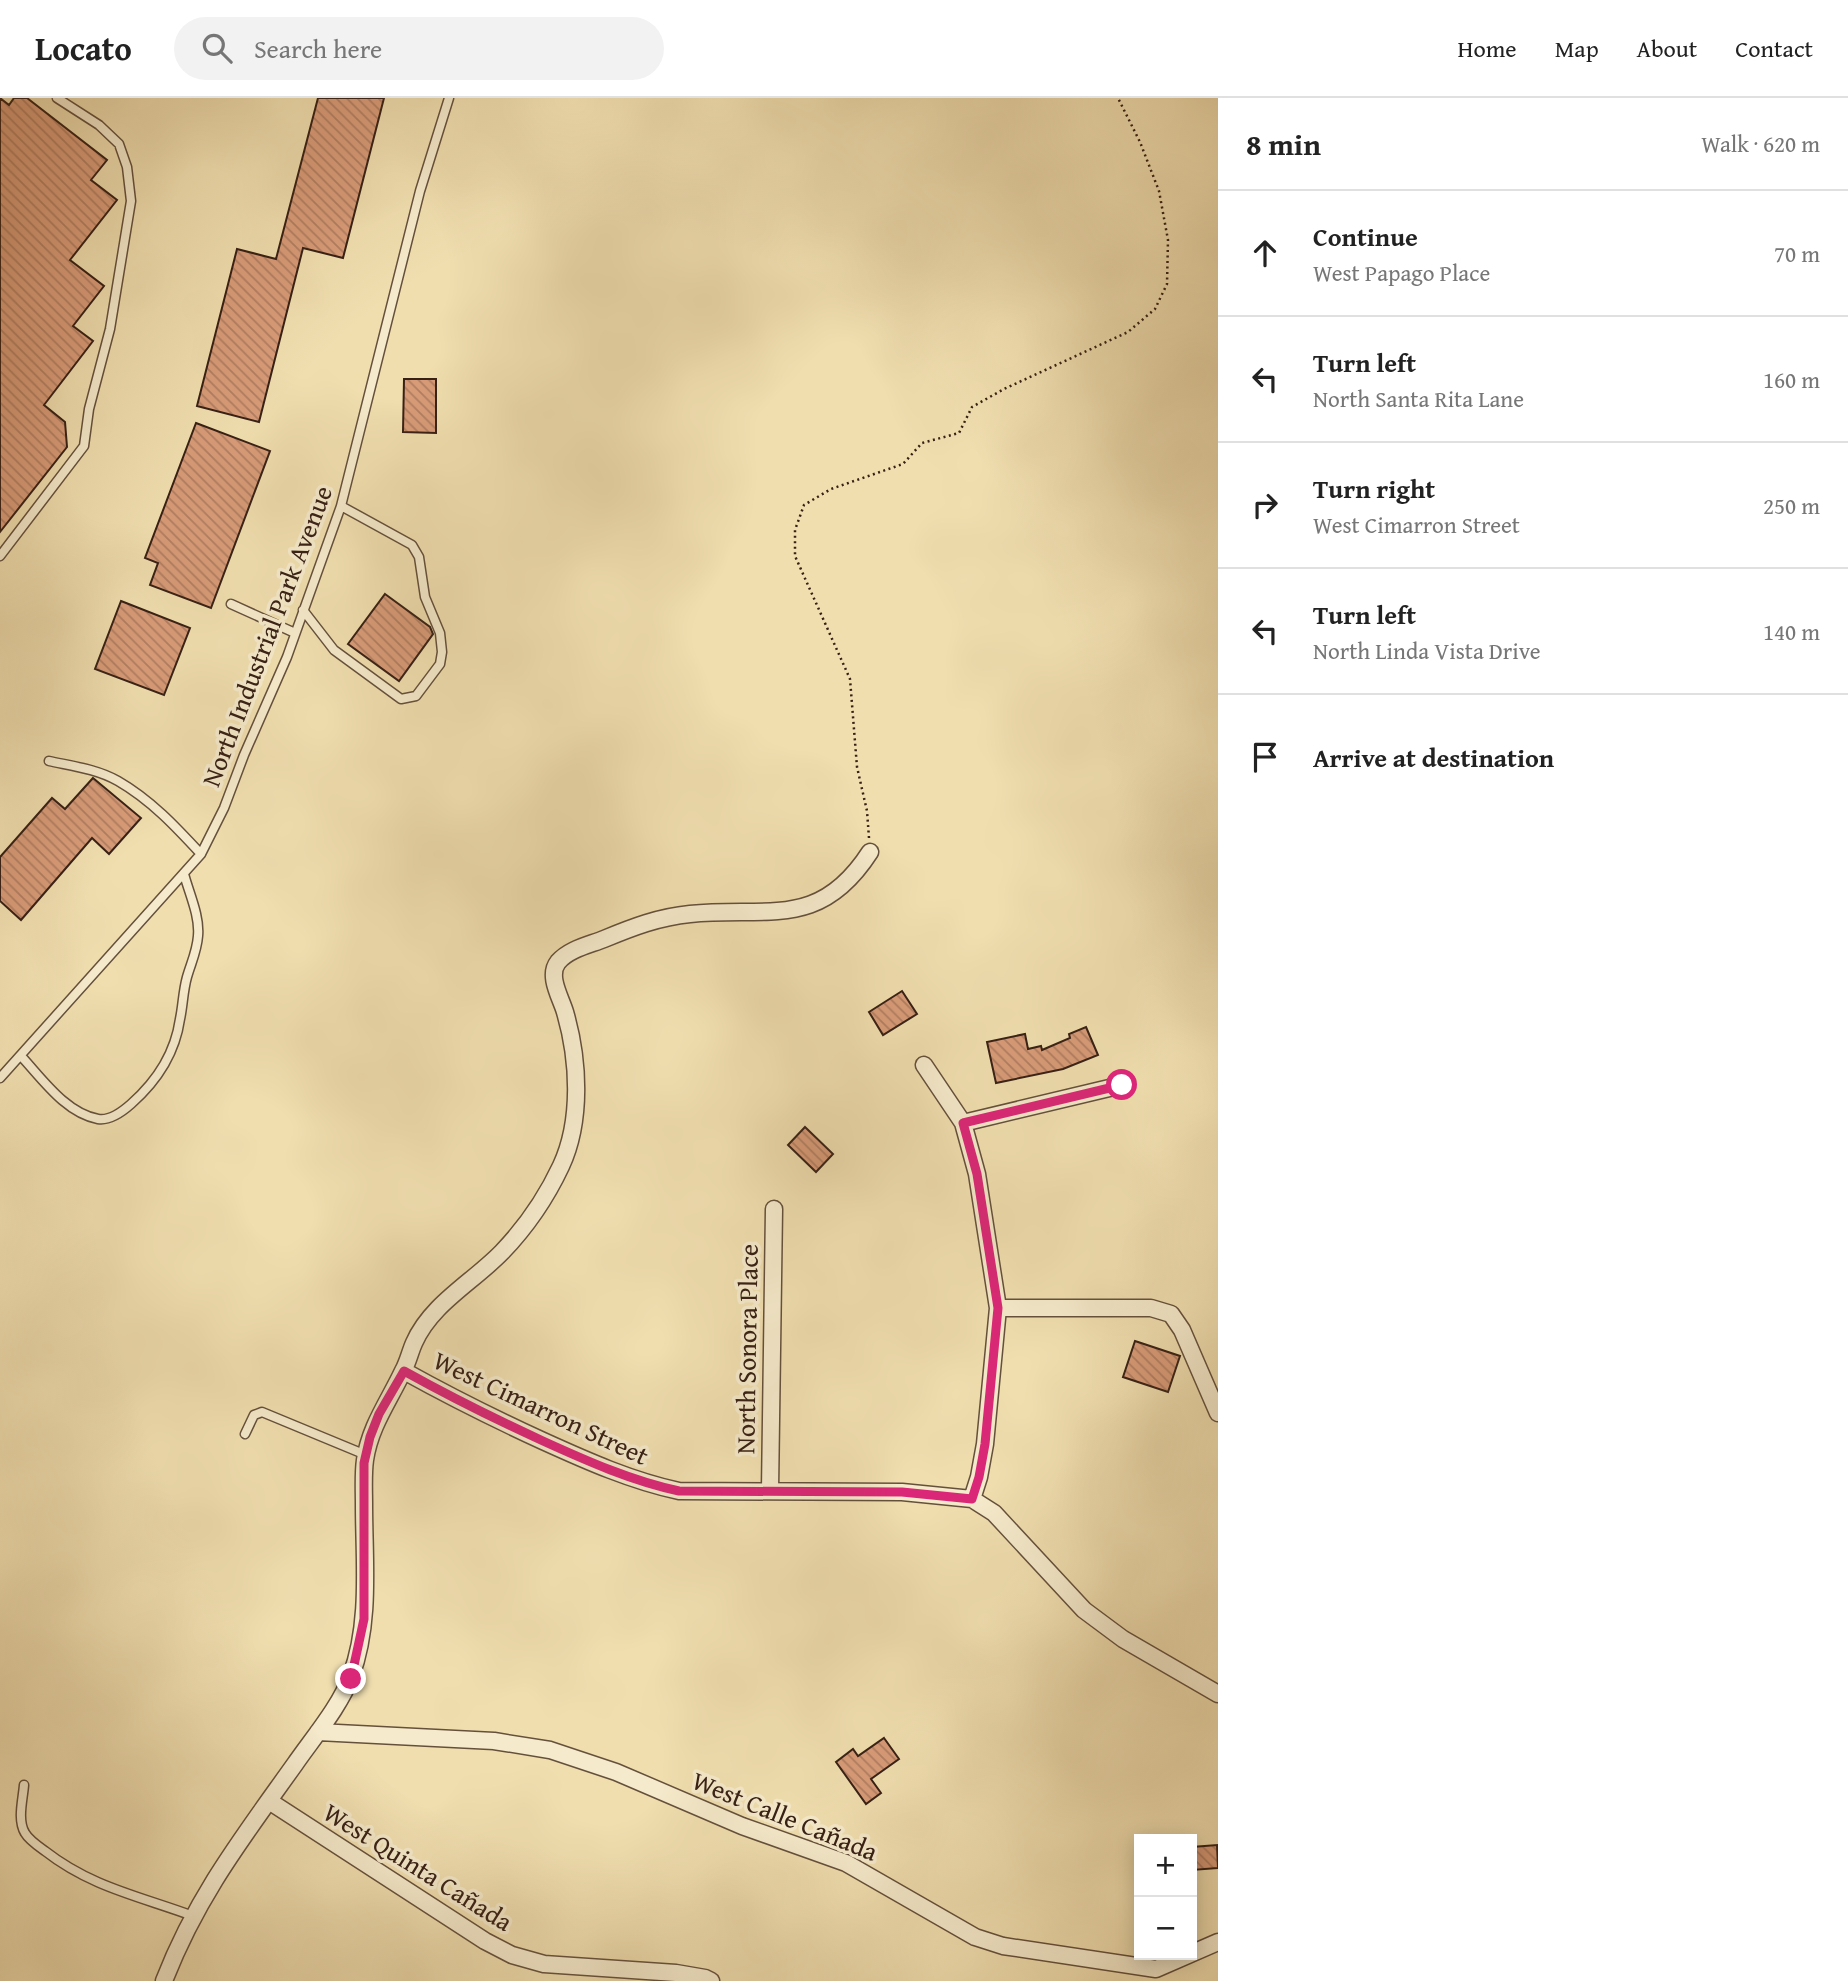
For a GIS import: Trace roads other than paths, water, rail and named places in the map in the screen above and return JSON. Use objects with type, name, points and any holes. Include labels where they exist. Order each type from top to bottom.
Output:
[{"type":"street","points":[[164,1981],[193,1916],[235,1846],[318,1732],[351,1679],[364,1619],[366,1455],[379,1414],[404,1371],[415,1340],[434,1313],[500,1253],[533,1216],[562,1164],[575,1122],[575,1098],[574,1063],[566,1015],[555,981],[554,970],[559,961],[578,949],[651,920],[692,914],[802,909],[827,896],[854,876],[870,852]]},
{"type":"street","points":[[924,1065],[963,1123],[977,1174],[998,1308],[985,1444],[972,1499],[994,1513],[1084,1610],[1123,1639],[1218,1694]]},
{"type":"street","points":[[963,1123],[1122,1085]]},
{"type":"street","name":"North Sonora Place","points":[[770,1490],[774,1209]]},
{"type":"street","points":[[998,1308],[1151,1308],[1171,1314],[1182,1330],[1218,1413]]},
{"type":"street","name":"West Cimarron Street","points":[[404,1371],[468,1406],[569,1453],[645,1483],[679,1491],[902,1492],[972,1499]]},
{"type":"street","name":"West Calle Cañada","points":[[318,1732],[494,1741],[550,1749],[616,1772],[743,1826],[846,1863],[975,1937],[1003,1945],[1154,1975],[1218,1942]]},
{"type":"street","name":"West Quinta Cañada","points":[[269,1801],[485,1941],[512,1955],[544,1964],[676,1973],[711,1981]]},
{"type":"lane","points":[[0,556],[84,446],[89,409],[110,329],[131,201],[127,167],[119,144],[99,125],[57,98]]},
{"type":"lane","name":"North Industrial Park Avenue","points":[[0,1078],[201,854],[224,808],[295,633],[341,506],[420,191],[449,98]]},
{"type":"lane","points":[[303,610],[334,650],[401,699],[416,696],[440,664],[440,633],[425,597],[419,557],[412,545],[341,506]]},
{"type":"lane","points":[[232,604],[295,633]]},
{"type":"lane","points":[[49,761],[89,769],[117,780],[153,805],[201,854]]},
{"type":"lane","points":[[21,1056],[56,1094],[84,1116],[102,1120],[121,1113],[147,1090],[165,1065],[175,1043],[187,977],[196,952],[199,934],[184,874]]},
{"type":"lane","points":[[245,1434],[254,1415],[262,1412],[366,1455]]},
{"type":"lane","points":[[24,1785],[24,1832],[45,1851],[81,1876],[105,1887],[137,1895],[193,1916]]}]
